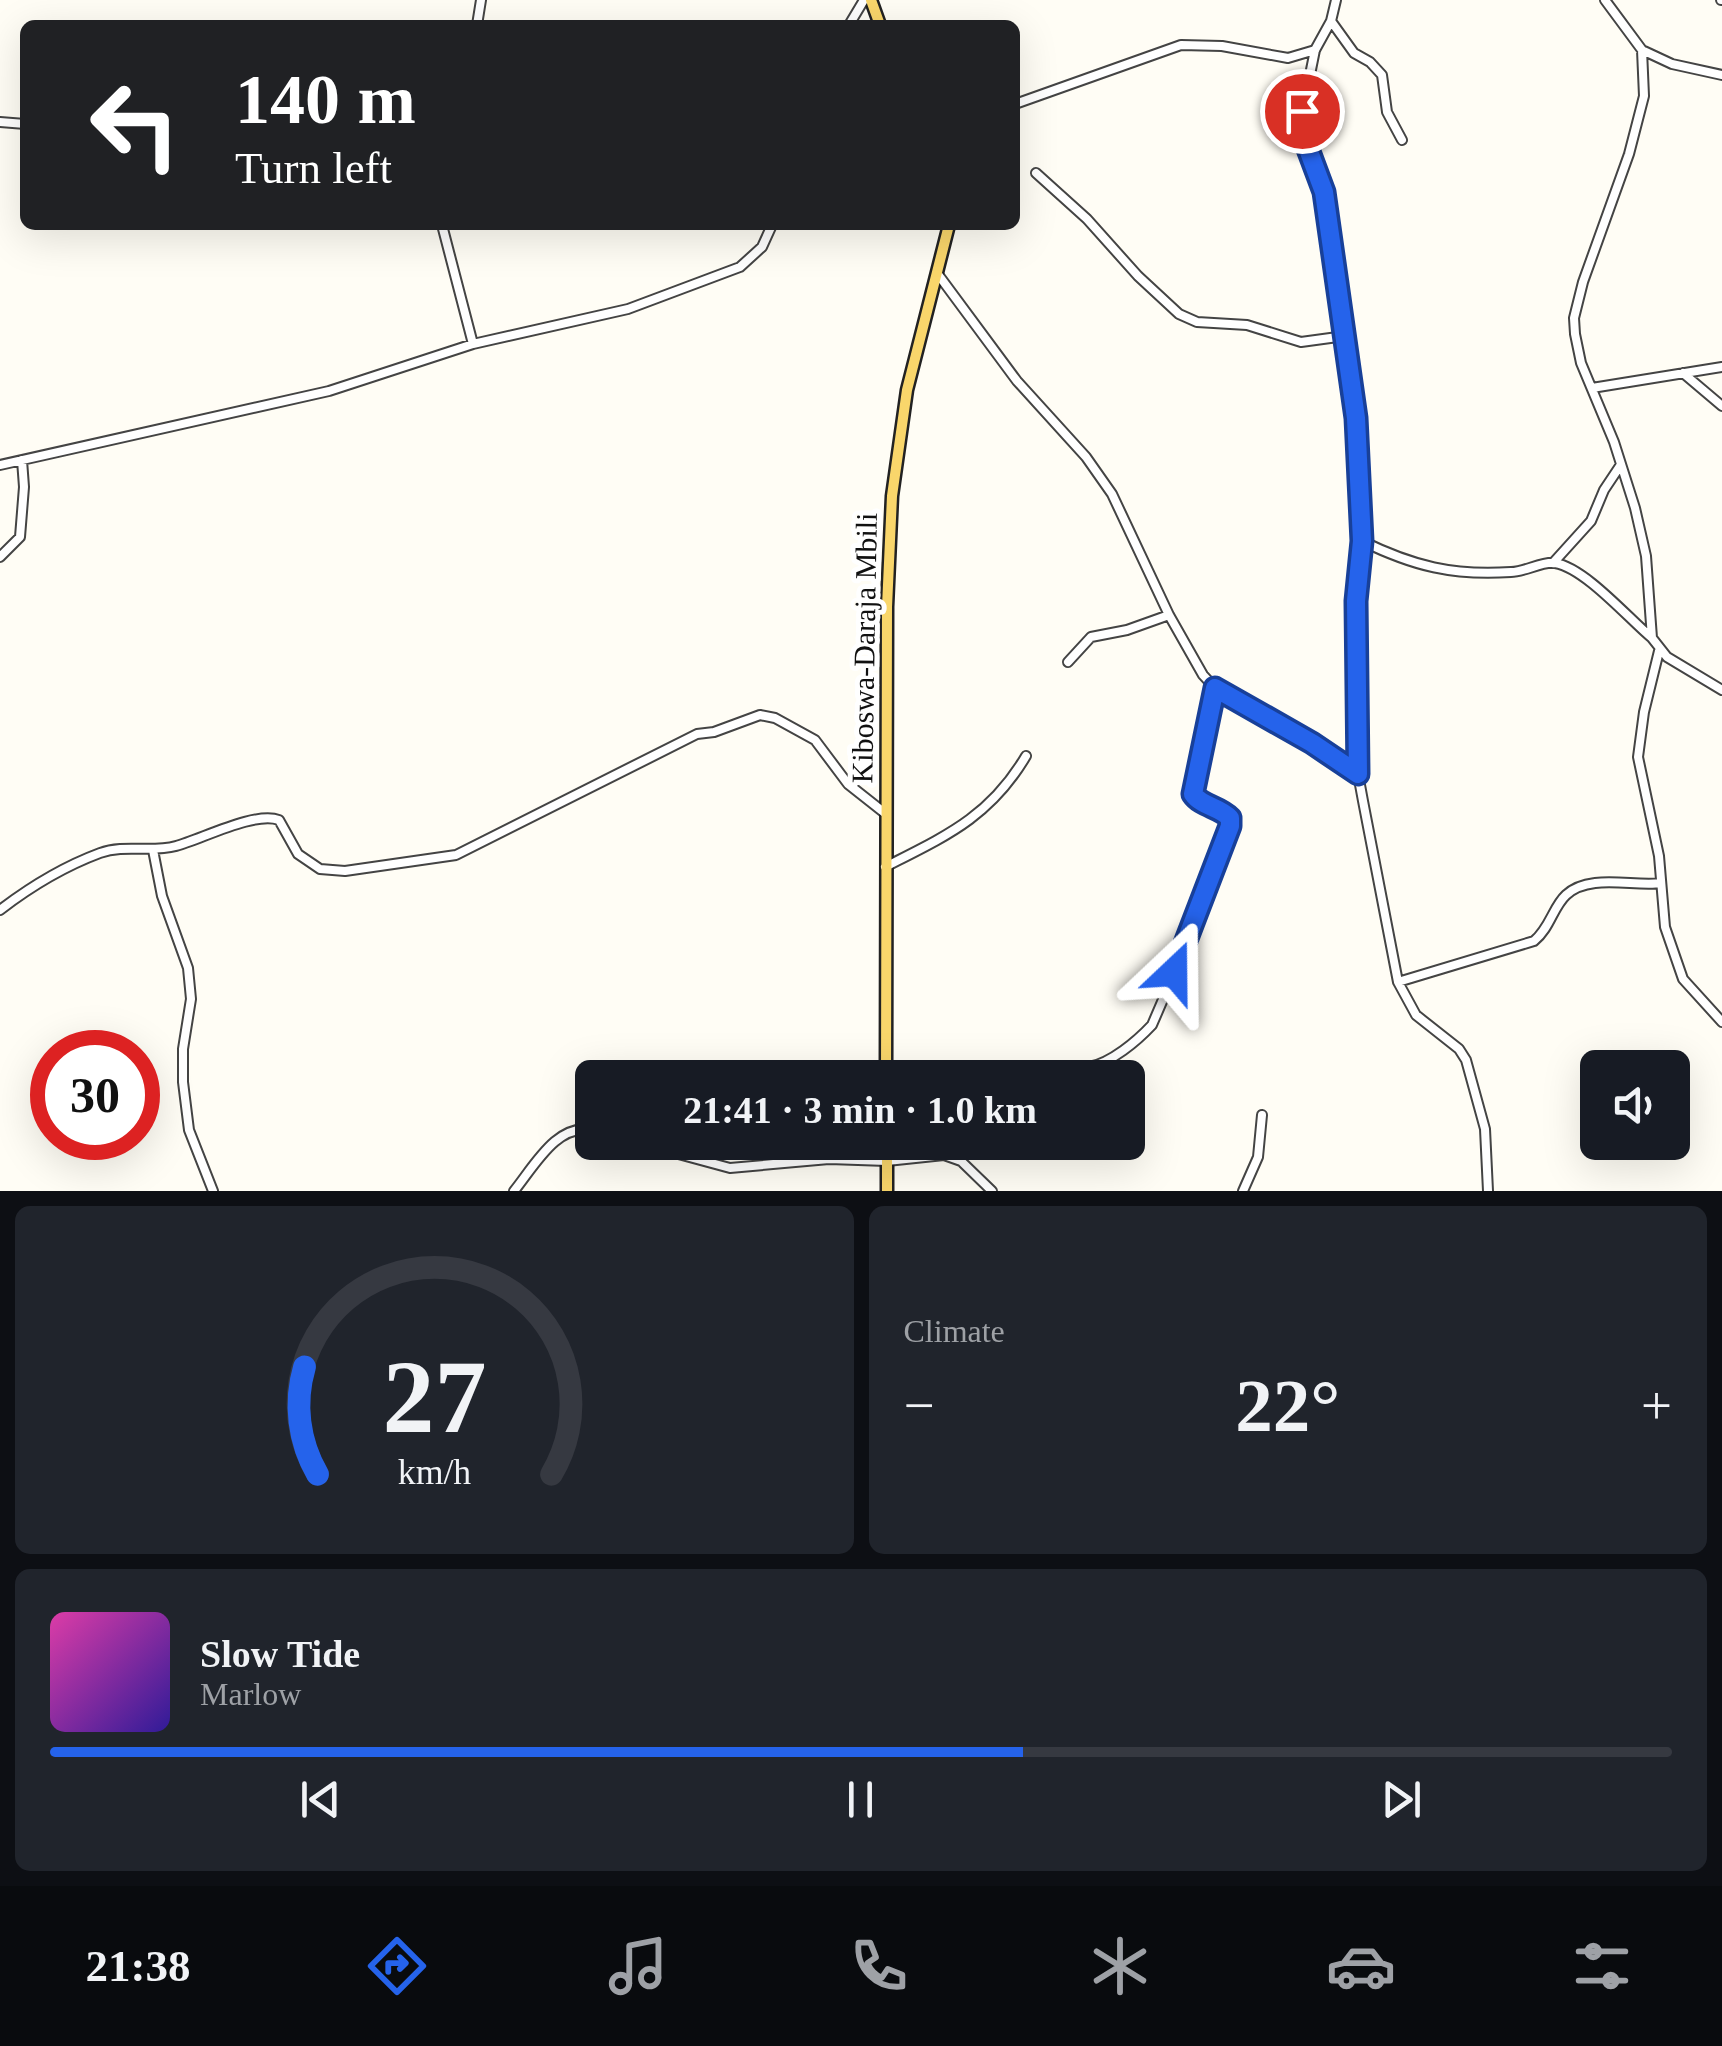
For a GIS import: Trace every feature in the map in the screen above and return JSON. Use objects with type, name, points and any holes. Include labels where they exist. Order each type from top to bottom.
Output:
[{"type":"main road","name":"Kiboswa-Daraja Mbili","points":[[886,1060],[887,607],[892,496],[907,390],[948,230]]},
{"type":"main road","points":[[887,1161],[887,1191]]},
{"type":"street","points":[[1336,0],[1331,21],[1315,50],[1300,124],[1324,192],[1356,418],[1362,541],[1356,601],[1358,774],[1398,982],[1416,1015],[1460,1049],[1466,1060],[1485,1129],[1488,1191]]},
{"type":"street","points":[[1605,0],[1642,50],[1672,64],[1722,75]]},
{"type":"street","points":[[1331,21],[1354,52],[1382,75],[1388,112],[1402,140]]},
{"type":"street","points":[[1020,102],[1180,45],[1222,46],[1288,58],[1315,50]]},
{"type":"street","points":[[1642,50],[1643,105],[1574,318],[1582,363],[1635,508],[1646,556],[1652,638]]},
{"type":"street","points":[[1036,173],[1179,314],[1197,322],[1247,325],[1301,342],[1345,336]]},
{"type":"street","points":[[443,230],[472,344]]},
{"type":"street","points":[[0,465],[329,391],[472,344],[628,309],[725,274],[754,257],[769,230]]},
{"type":"street","points":[[938,274],[1017,381],[1101,478],[1190,656],[1215,688],[1358,774]]},
{"type":"street","points":[[1592,388],[1722,367]]},
{"type":"street","points":[[1682,373],[1722,406]]},
{"type":"street","points":[[0,558],[20,537],[22,460]]},
{"type":"street","points":[[1362,541],[1410,564],[1461,572],[1517,572],[1553,563],[1591,520],[1620,466]]},
{"type":"street","points":[[1553,563],[1576,573],[1652,638],[1659,651],[1722,690]]},
{"type":"street","points":[[1632,622],[1650,612]]},
{"type":"street","points":[[1068,662],[1090,637],[1127,630],[1169,615]]},
{"type":"street","points":[[1659,651],[1638,757],[1665,927],[1676,964],[1692,992],[1722,1022]]},
{"type":"street","points":[[1106,1060],[1152,1025],[1192,932],[1230,826],[1225,813],[1193,794],[1215,688]]},
{"type":"street","points":[[0,910],[47,878],[98,854],[118,848],[173,847],[272,817],[285,826],[298,854],[320,868],[360,870],[456,855],[697,734],[760,715],[775,718],[812,738],[848,784],[886,814]]},
{"type":"street","points":[[886,867],[977,814],[1001,794],[1026,756]]},
{"type":"street","points":[[152,850],[162,896],[188,968],[191,1000],[183,1049],[183,1082],[189,1130],[213,1191]]},
{"type":"street","points":[[1398,982],[1534,941],[1545,931],[1563,898],[1575,890],[1610,883],[1661,883]]},
{"type":"street","points":[[1243,1191],[1258,1157],[1262,1115]]},
{"type":"street","points":[[514,1191],[556,1140],[575,1130]]},
{"type":"street","points":[[700,1160],[730,1168],[818,1160]]},
{"type":"street","points":[[858,1160],[896,1160]]},
{"type":"street","points":[[958,1160],[992,1191]]},
{"type":"route","points":[[1174,972],[1230,826],[1225,813],[1193,794],[1215,688],[1358,774],[1356,601],[1362,541],[1356,418],[1324,192],[1302,133],[1302,111]]}]
